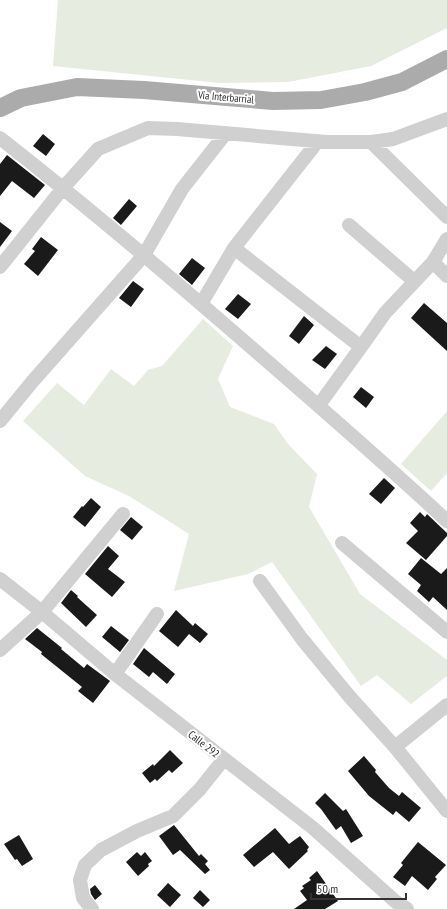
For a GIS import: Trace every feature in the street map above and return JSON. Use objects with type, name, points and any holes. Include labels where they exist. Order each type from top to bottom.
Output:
[{"type":"main road","name":"Vía Interbarrial","points":[[0,108],[21,98],[77,87],[144,90],[273,101],[321,100],[365,92],[402,82],[447,59]]},
{"type":"street","points":[[0,267],[63,188],[98,149],[148,128],[318,141],[371,142],[393,139],[447,119]]},
{"type":"street","points":[[0,421],[32,382],[144,255],[182,189],[226,133]]},
{"type":"street","points":[[0,138],[144,255],[318,405],[447,521]]},
{"type":"street","points":[[201,304],[234,248],[318,141]]},
{"type":"street","points":[[371,142],[447,217]]},
{"type":"street","points":[[349,225],[414,281]]},
{"type":"street","points":[[318,405],[385,313],[432,262],[447,239]]},
{"type":"street","points":[[234,248],[361,347]]},
{"type":"street","points":[[432,262],[447,276]]},
{"type":"street","points":[[0,650],[42,612],[123,514]]},
{"type":"street","points":[[342,543],[447,632]]},
{"type":"street","name":"Calle 292","points":[[0,580],[42,612],[115,674],[313,828],[396,907]]},
{"type":"street","points":[[260,581],[349,696],[395,747],[447,811]]},
{"type":"street","points":[[115,674],[157,614]]},
{"type":"street","points":[[395,747],[447,705]]},
{"type":"street","points":[[92,909],[83,898],[80,880],[85,865],[100,850],[137,831],[173,816],[200,789],[224,759]]},
{"type":"shaded area","points":[[58,0],[447,0],[447,28],[371,66],[288,82],[219,83],[53,66]]},
{"type":"shaded area","points":[[203,319],[233,346],[218,379],[230,407],[274,424],[288,444],[317,474],[309,507],[360,594],[447,660],[447,676],[411,704],[377,675],[361,686],[272,562],[248,574],[174,591],[189,534],[129,496],[85,476],[23,421],[57,383],[84,405],[111,369],[134,386],[148,370],[162,366]]},
{"type":"shaded area","points":[[447,411],[447,473],[431,491],[401,464]]},
{"type":"building","points":[[43,134],[55,144],[46,156],[33,146]]},
{"type":"building","points":[[7,155],[45,185],[34,198],[12,181],[0,196],[0,164]]},
{"type":"building","points":[[129,199],[137,206],[121,225],[113,218]]},
{"type":"building","points":[[0,222],[12,231],[0,247]]},
{"type":"building","points":[[41,237],[58,250],[38,276],[24,264],[35,251],[32,249]]},
{"type":"building","points":[[192,258],[205,268],[192,285],[179,274]]},
{"type":"building","points":[[133,281],[144,289],[131,307],[119,298]]},
{"type":"building","points":[[238,294],[251,304],[238,319],[225,309]]},
{"type":"building","points":[[424,303],[447,323],[447,351],[411,318]]},
{"type":"building","points":[[304,316],[314,325],[299,344],[289,336]]},
{"type":"building","points":[[326,346],[337,354],[325,369],[312,360]]},
{"type":"building","points":[[361,387],[374,397],[366,408],[353,397]]},
{"type":"building","points":[[384,478],[395,488],[381,504],[369,494]]},
{"type":"building","points":[[91,498],[101,507],[85,527],[73,517]]},
{"type":"building","points":[[420,512],[425,517],[427,514],[447,533],[447,536],[426,560],[406,543],[418,531],[410,523]]},
{"type":"building","points":[[131,517],[143,527],[132,540],[120,530]]},
{"type":"building","points":[[108,546],[119,556],[108,569],[125,582],[112,597],[85,574]]},
{"type":"building","points":[[421,558],[441,574],[447,568],[447,610],[433,597],[429,602],[417,591],[421,585],[408,574]]},
{"type":"building","points":[[71,590],[97,615],[86,627],[61,603]]},
{"type":"building","points":[[176,610],[193,626],[195,623],[208,634],[200,643],[189,634],[178,647],[159,631]]},
{"type":"building","points":[[111,626],[129,640],[120,652],[102,637]]},
{"type":"building","points":[[37,628],[84,668],[87,664],[110,681],[93,703],[78,691],[82,687],[25,639]]},
{"type":"building","points":[[144,648],[175,674],[167,684],[153,672],[149,677],[133,664]]},
{"type":"building","points":[[170,750],[183,763],[172,773],[169,770],[157,781],[155,779],[150,783],[142,773],[153,764],[154,766]]},
{"type":"building","points":[[364,756],[389,788],[399,796],[402,792],[421,808],[409,822],[396,811],[393,815],[369,796],[348,771]]},
{"type":"building","points":[[325,793],[343,811],[346,809],[363,836],[351,843],[341,826],[336,830],[315,803]]},
{"type":"building","points":[[174,825],[199,856],[201,854],[208,861],[205,864],[210,870],[205,874],[180,850],[173,855],[159,836]]},
{"type":"building","points":[[275,828],[289,844],[300,836],[309,847],[307,850],[308,851],[289,869],[273,852],[254,867],[243,855]]},
{"type":"building","points":[[19,835],[33,859],[22,866],[17,859],[15,860],[4,844]]},
{"type":"building","points":[[418,842],[446,865],[435,877],[437,879],[428,890],[412,876],[405,886],[393,877],[403,865],[401,863]]},
{"type":"building","points":[[137,852],[141,856],[145,852],[152,861],[148,864],[149,866],[138,876],[126,862]]},
{"type":"building","points":[[317,871],[338,901],[325,909],[294,909],[307,900],[300,891],[304,888],[302,886],[311,880],[309,878]]},
{"type":"building","points":[[168,883],[181,895],[170,907],[157,895]]},
{"type":"building","points":[[95,885],[102,894],[95,900],[90,889]]},
{"type":"building","points":[[200,890],[210,900],[203,907],[193,898]]}]
